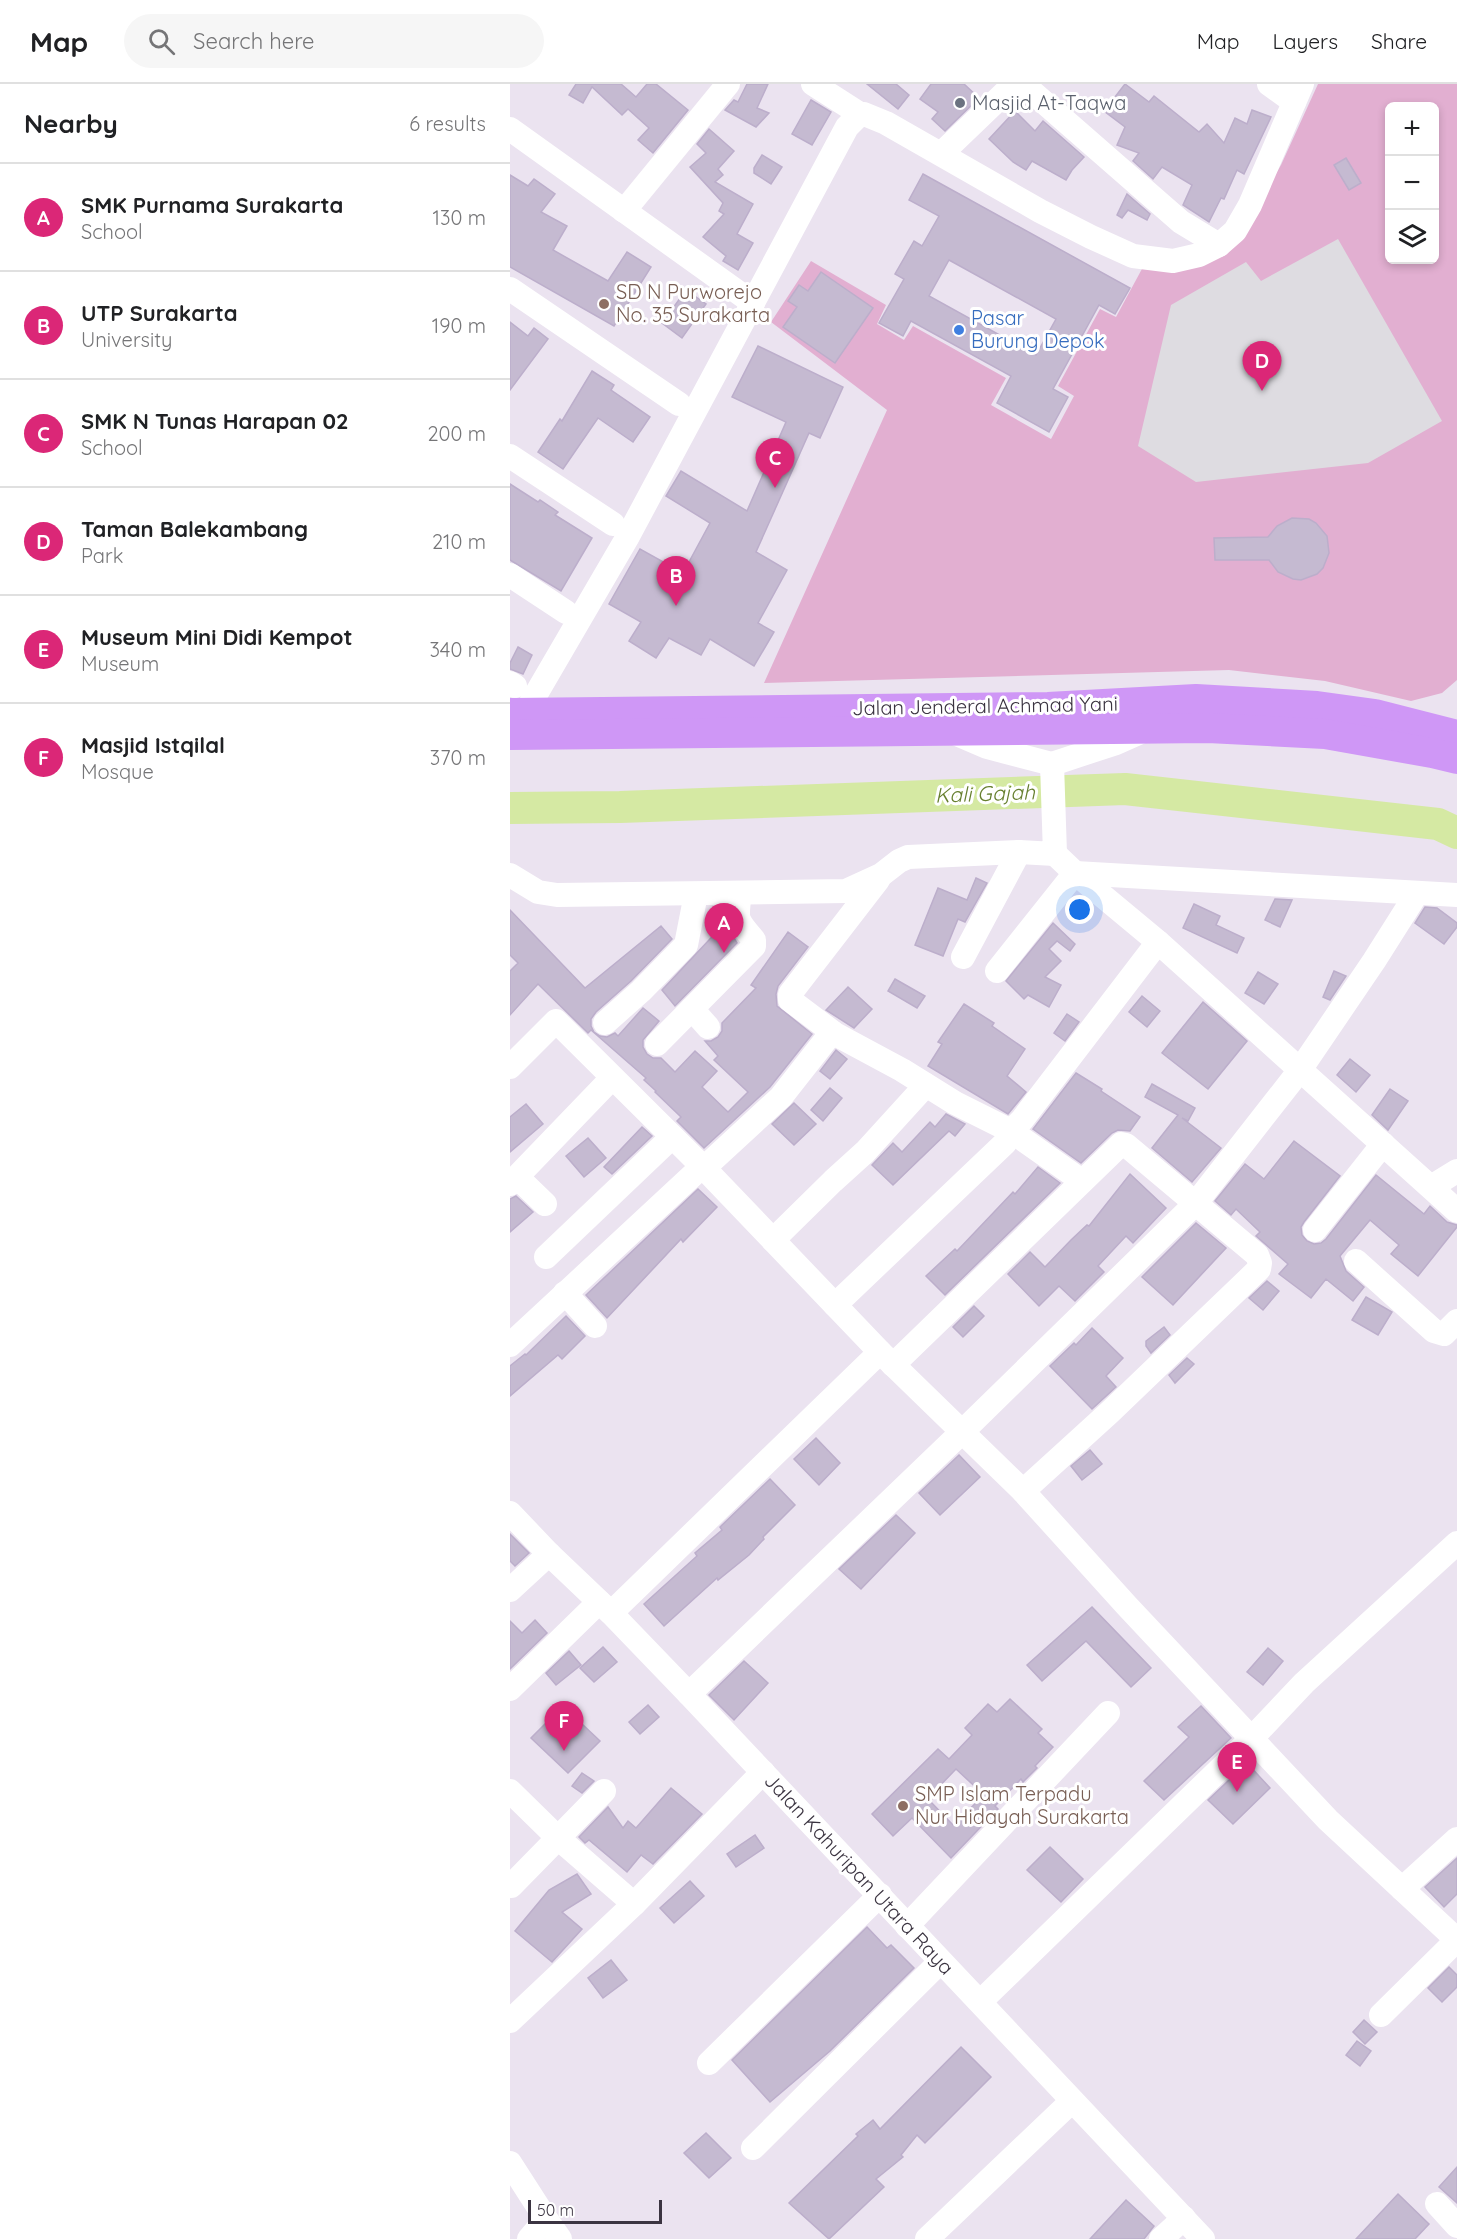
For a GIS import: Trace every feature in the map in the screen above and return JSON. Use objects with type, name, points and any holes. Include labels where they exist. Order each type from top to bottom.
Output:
[{"type":"main road","name":"Jalan Jenderal Achmad Yani","points":[[936,723],[1048,707],[1196,699],[1317,706],[1387,717],[1457,735]]},
{"type":"main road","name":"Jalan Jenderal Achmad Yani","points":[[514,711],[1209,728],[1325,734],[1457,759]]},
{"type":"street","points":[[624,211],[728,84]]},
{"type":"street","points":[[813,84],[860,114],[869,115],[886,123],[942,153],[1041,211],[1133,256],[1173,261],[1199,255],[1219,245],[1235,231],[1250,205],[1298,93],[1269,84]]},
{"type":"street","points":[[942,153],[1014,84]]},
{"type":"street","points":[[1023,84],[1181,222],[1219,245]]},
{"type":"street","points":[[514,711],[627,538],[847,127],[860,114]]},
{"type":"street","points":[[510,129],[753,303]]},
{"type":"street","points":[[510,289],[679,404]]},
{"type":"street","points":[[510,456],[613,524]]},
{"type":"street","points":[[510,575],[566,612]]},
{"type":"street","points":[[936,723],[987,747],[1052,770],[1132,737],[1147,728]]},
{"type":"street","points":[[1052,770],[1054,846],[1075,873],[1158,942],[1457,1211]]},
{"type":"street","points":[[510,875],[538,892],[548,895],[846,891],[881,875],[908,857],[1019,852],[1054,846]]},
{"type":"street","points":[[963,957],[1019,852]]},
{"type":"street","points":[[1075,873],[1457,895]]},
{"type":"street","points":[[997,971],[1075,873]]},
{"type":"street","points":[[881,875],[790,994],[789,1000],[832,1032],[926,1085],[1082,1181]]},
{"type":"street","points":[[657,1044],[754,946],[754,940],[736,916],[740,893]]},
{"type":"street","points":[[689,1694],[1196,1203],[1300,1070],[1374,962],[1417,893]]},
{"type":"street","points":[[605,1023],[686,945],[696,894]]},
{"type":"street","points":[[835,1305],[1008,1137],[1158,942]]},
{"type":"street","points":[[692,1009],[708,1027]]},
{"type":"street","points":[[510,1067],[556,1021],[672,1137],[699,1171],[773,1240],[886,1359],[1023,1491],[1127,1606],[1328,1820],[1457,1940],[1381,2015]]},
{"type":"street","points":[[510,1345],[781,1097],[832,1032]]},
{"type":"street","points":[[545,1204],[513,1180],[612,1078]]},
{"type":"street","points":[[773,1240],[865,1152],[926,1085]]},
{"type":"street","points":[[546,1257],[672,1137]]},
{"type":"street","points":[[510,1689],[886,1359],[1082,1181],[1116,1147],[1121,1144],[1126,1145],[1257,1255],[1260,1263],[1259,1269],[1110,1412],[1023,1491]]},
{"type":"street","points":[[1315,1230],[1383,1144]]},
{"type":"street","points":[[1431,1187],[1457,1171]]},
{"type":"street","points":[[1356,1262],[1434,1331],[1444,1334],[1457,1321]]},
{"type":"street","points":[[565,1293],[595,1326]]},
{"type":"street","name":"Jalan Kahuripan Utara Raya","points":[[510,1514],[689,1694],[1203,2239]]},
{"type":"street","points":[[980,2002],[1252,1738],[1304,1683],[1457,1543]]},
{"type":"street","points":[[510,1590],[549,1554]]},
{"type":"street","points":[[908,1926],[1108,1713]]},
{"type":"street","points":[[510,2020],[634,1904],[764,1773]]},
{"type":"street","points":[[510,1791],[558,1838],[634,1904]]},
{"type":"street","points":[[511,1886],[604,1791]]},
{"type":"street","points":[[1402,1889],[1457,1839]]},
{"type":"street","points":[[709,2063],[879,1895]]},
{"type":"street","points":[[753,2148],[940,1962]]},
{"type":"street","points":[[927,2239],[1072,2101]]},
{"type":"street","points":[[510,2163],[560,2239]]},
{"type":"street","points":[[1437,2204],[1452,2227]]},
{"type":"street","points":[[1161,2239],[1184,2218]]},
{"type":"street","points":[[529,2239],[546,2219]]},
{"type":"shaded area","points":[[1318,84],[1457,84],[1457,680],[1442,693],[1411,701],[1325,681],[1229,670],[764,683],[887,410],[771,322],[811,261],[886,305],[877,324],[904,340],[913,326],[1006,378],[991,405],[1051,439],[1074,396],[1058,386],[1100,309],[1116,317],[1143,267],[1234,244],[1281,165]]},
{"type":"shaded area","points":[[1338,239],[1442,421],[1368,463],[1196,482],[1138,446],[1171,305],[1246,262],[1261,281]]},
{"type":"building","points":[[576,84],[621,84],[636,97],[647,84],[656,84],[688,110],[653,153],[638,140],[649,128],[628,109],[622,115],[592,87],[583,103],[569,95]]},
{"type":"building","points":[[747,84],[768,84],[757,108],[769,113],[756,127],[725,110],[734,100],[738,102]]},
{"type":"building","points":[[867,84],[896,84],[909,95],[898,109]]},
{"type":"building","points":[[931,84],[964,84],[979,98],[945,131],[932,119],[938,112],[920,99]]},
{"type":"building","points":[[1125,84],[1149,102],[1154,96],[1199,132],[1207,124],[1224,143],[1235,118],[1247,124],[1252,110],[1271,117],[1244,174],[1237,170],[1224,199],[1221,198],[1209,222],[1183,205],[1192,185],[1162,167],[1153,179],[1133,161],[1139,153],[1117,145],[1125,127],[1104,111]]},
{"type":"building","points":[[811,100],[831,112],[812,145],[792,134]]},
{"type":"building","points":[[1015,111],[1035,131],[1043,121],[1084,157],[1066,180],[1032,161],[1026,170],[1013,162],[989,139]]},
{"type":"building","points":[[709,129],[734,151],[718,169],[723,175],[715,182],[753,204],[737,234],[753,243],[738,270],[723,261],[726,256],[703,237],[724,214],[719,211],[723,203],[690,167],[706,153],[697,144]]},
{"type":"building","points":[[762,155],[782,167],[771,184],[754,173],[754,168]]},
{"type":"building","points":[[1346,158],[1361,183],[1349,190],[1334,165]]},
{"type":"building","name":"Pasar Burung Depok","points":[[923,174],[1130,288],[1115,314],[1099,305],[1053,389],[1068,397],[1049,432],[997,403],[1011,376],[911,321],[903,336],[879,323],[904,279],[895,274],[914,241],[922,246],[939,216],[909,200]],"holes":[[[949,260],[1056,319],[1036,355],[929,296]]]},
{"type":"building","points":[[510,175],[528,186],[534,179],[555,194],[541,212],[567,226],[553,250],[608,281],[627,252],[651,267],[614,326],[510,267]]},
{"type":"building","points":[[1127,194],[1150,214],[1147,220],[1128,210],[1122,218],[1117,215]]},
{"type":"building","points":[[821,272],[873,308],[835,363],[783,327],[797,307],[788,301],[799,285],[808,291]]},
{"type":"building","points":[[686,290],[706,304],[682,338],[662,323]]},
{"type":"building","points":[[510,322],[528,336],[534,328],[548,339],[510,390]]},
{"type":"building","points":[[758,346],[843,387],[820,438],[809,433],[756,552],[787,570],[758,623],[774,632],[754,666],[710,639],[701,655],[669,638],[656,658],[629,641],[641,622],[609,604],[640,549],[683,573],[710,523],[666,496],[681,471],[747,511],[786,422],[732,397]]},
{"type":"building","points":[[592,371],[614,385],[611,390],[650,417],[633,442],[598,418],[563,469],[538,452],[560,419],[562,421]]},
{"type":"building","points":[[510,484],[538,502],[540,500],[558,512],[555,515],[592,538],[561,591],[510,560]]},
{"type":"building","points":[[1292,518],[1309,519],[1316,523],[1327,536],[1329,553],[1323,568],[1317,574],[1301,580],[1293,579],[1278,572],[1269,560],[1215,560],[1214,538],[1268,537],[1277,526]]},
{"type":"building","points":[[518,647],[532,655],[523,674],[510,669],[510,663]]},
{"type":"building","points":[[976,878],[987,883],[965,922],[958,919],[943,956],[915,945],[938,888],[967,900]]},
{"type":"building","points":[[1275,899],[1292,900],[1280,927],[1265,920]]},
{"type":"building","points":[[1194,904],[1220,916],[1216,925],[1244,938],[1237,953],[1183,928]]},
{"type":"building","points":[[1425,907],[1437,908],[1457,923],[1457,927],[1444,944],[1415,923]]},
{"type":"building","points":[[510,910],[585,988],[661,926],[672,939],[631,981],[596,1012],[591,1019],[591,1026],[600,1036],[607,1037],[615,1033],[618,1036],[643,1008],[659,1021],[643,1040],[643,1047],[647,1054],[653,1058],[661,1058],[675,1072],[695,1051],[717,1071],[702,1087],[728,1112],[748,1092],[714,1060],[718,1056],[705,1041],[718,1037],[722,1031],[722,1023],[756,988],[751,985],[788,932],[808,947],[778,986],[777,1006],[812,1034],[770,1087],[704,1148],[677,1121],[681,1117],[644,1080],[646,1078],[591,1030],[588,1033],[538,984],[510,1015],[510,971],[518,963],[510,955]]},
{"type":"building","points":[[725,923],[737,943],[675,1006],[662,990]]},
{"type":"building","points":[[1053,923],[1075,944],[1070,951],[1057,941],[1049,949],[1061,961],[1045,977],[1061,985],[1049,1007],[1028,995],[1024,999],[1006,981]]},
{"type":"building","points":[[1334,971],[1346,976],[1330,1000],[1323,997]]},
{"type":"building","points":[[1258,972],[1278,984],[1264,1004],[1245,993]]},
{"type":"building","points":[[895,979],[925,996],[917,1008],[888,991]]},
{"type":"building","points":[[848,987],[872,1009],[854,1028],[826,1010]]},
{"type":"building","points":[[1142,996],[1160,1011],[1147,1027],[1129,1012]]},
{"type":"building","points":[[1203,1002],[1247,1041],[1208,1089],[1162,1053]]},
{"type":"building","points":[[964,1004],[994,1023],[992,1026],[1025,1049],[1007,1076],[1026,1092],[1008,1114],[928,1066],[942,1044],[938,1042]]},
{"type":"building","points":[[1067,1014],[1079,1022],[1065,1041],[1054,1033]]},
{"type":"building","points":[[836,1050],[847,1059],[830,1079],[820,1071]]},
{"type":"building","points":[[1350,1059],[1370,1075],[1356,1092],[1337,1075]]},
{"type":"building","points":[[1076,1073],[1140,1117],[1130,1131],[1118,1130],[1112,1133],[1081,1163],[1033,1129]]},
{"type":"building","points":[[1152,1084],[1195,1108],[1188,1121],[1182,1118],[1221,1148],[1192,1182],[1152,1148],[1178,1115],[1145,1097]]},
{"type":"building","points":[[830,1088],[842,1098],[823,1121],[811,1110]]},
{"type":"building","points":[[1390,1089],[1408,1101],[1388,1130],[1372,1115]]},
{"type":"building","points":[[794,1103],[816,1124],[794,1145],[772,1124]]},
{"type":"building","points":[[526,1104],[543,1124],[510,1152],[510,1117]]},
{"type":"building","points":[[946,1114],[965,1124],[955,1136],[949,1131],[893,1185],[872,1165],[893,1143],[902,1152],[930,1122],[935,1127]]},
{"type":"building","points":[[642,1127],[652,1136],[612,1174],[604,1167]]},
{"type":"building","points":[[588,1138],[606,1158],[584,1177],[566,1156]]},
{"type":"building","points":[[1294,1141],[1340,1176],[1301,1227],[1302,1235],[1307,1241],[1314,1244],[1326,1239],[1376,1175],[1424,1214],[1430,1206],[1447,1222],[1457,1227],[1418,1276],[1391,1254],[1399,1245],[1370,1220],[1340,1256],[1346,1271],[1364,1287],[1353,1301],[1326,1279],[1311,1298],[1279,1274],[1288,1264],[1256,1236],[1260,1232],[1236,1209],[1231,1215],[1215,1201],[1245,1164],[1264,1179]]},
{"type":"building","points":[[1038,1167],[1060,1183],[945,1295],[926,1276],[955,1249],[957,1251],[1013,1192],[1015,1194]]},
{"type":"building","points":[[1130,1174],[1166,1208],[1133,1243],[1126,1236],[1098,1266],[1104,1272],[1075,1301],[1059,1286],[1039,1306],[1008,1274],[1030,1252],[1045,1267],[1087,1225],[1089,1226]]},
{"type":"building","points":[[698,1189],[717,1207],[683,1242],[681,1239],[607,1318],[586,1295]]},
{"type":"building","points":[[516,1196],[533,1212],[510,1232],[510,1199]]},
{"type":"building","points":[[1196,1223],[1226,1248],[1173,1305],[1142,1277]]},
{"type":"building","points":[[1267,1281],[1279,1291],[1263,1310],[1249,1298]]},
{"type":"building","points":[[1366,1297],[1392,1312],[1378,1335],[1352,1320]]},
{"type":"building","points":[[974,1306],[984,1316],[963,1337],[953,1327]]},
{"type":"building","points":[[566,1316],[585,1336],[562,1359],[558,1355],[510,1396],[510,1366],[526,1355]]},
{"type":"building","points":[[1164,1327],[1170,1335],[1151,1353],[1146,1346],[1146,1341]]},
{"type":"building","points":[[1092,1328],[1123,1358],[1106,1376],[1116,1387],[1092,1409],[1050,1366],[1074,1343],[1076,1345]]},
{"type":"building","points":[[1187,1358],[1194,1364],[1175,1383],[1169,1375]]},
{"type":"building","points":[[816,1438],[840,1463],[819,1485],[794,1459]]},
{"type":"building","points":[[1090,1450],[1102,1464],[1082,1480],[1071,1466]]},
{"type":"building","points":[[959,1455],[980,1477],[940,1515],[919,1493]]},
{"type":"building","points":[[770,1479],[795,1505],[763,1537],[764,1539],[749,1555],[718,1580],[717,1578],[664,1626],[644,1604],[697,1556],[695,1553],[722,1530],[720,1527]]},
{"type":"building","points":[[896,1515],[915,1533],[861,1589],[839,1569]]},
{"type":"building","points":[[510,1534],[529,1553],[515,1566],[510,1561]]},
{"type":"building","points":[[1092,1607],[1151,1668],[1131,1687],[1086,1641],[1042,1681],[1027,1665]]},
{"type":"building","points":[[535,1620],[547,1633],[510,1669],[510,1621],[522,1633]]},
{"type":"building","points":[[603,1647],[617,1662],[594,1682],[580,1668]]},
{"type":"building","points":[[1268,1648],[1283,1661],[1263,1685],[1247,1672]]},
{"type":"building","points":[[569,1651],[581,1665],[556,1685],[546,1673]]},
{"type":"building","points":[[744,1661],[768,1683],[734,1720],[709,1695]]},
{"type":"building","points":[[1010,1699],[1042,1729],[1038,1733],[1053,1747],[1035,1766],[1037,1768],[1023,1782],[1021,1779],[995,1806],[998,1809],[951,1858],[912,1818],[893,1836],[872,1814],[938,1749],[949,1759],[972,1735],[965,1728],[988,1704],[997,1712]],"holes":[[[956,1769],[984,1795],[953,1825],[930,1801],[933,1798],[931,1795]]]},
{"type":"building","points":[[648,1705],[659,1717],[640,1734],[629,1722]]},
{"type":"building","points":[[563,1706],[600,1741],[568,1773],[531,1738]]},
{"type":"building","points":[[1201,1706],[1231,1738],[1164,1800],[1144,1781],[1189,1737],[1178,1727]]},
{"type":"building","points":[[1247,1763],[1270,1788],[1233,1824],[1208,1800]]},
{"type":"building","points":[[582,1773],[594,1781],[582,1793],[572,1786]]},
{"type":"building","points":[[671,1788],[702,1814],[653,1864],[641,1855],[627,1872],[589,1840],[585,1843],[579,1837],[608,1807],[623,1828],[628,1821],[636,1828]]},
{"type":"building","points":[[755,1835],[764,1848],[736,1867],[727,1854]]},
{"type":"building","points":[[1050,1847],[1083,1879],[1061,1902],[1027,1870]]},
{"type":"building","points":[[1457,1858],[1457,1894],[1444,1907],[1425,1887]]},
{"type":"building","points":[[577,1874],[591,1894],[562,1912],[582,1929],[552,1962],[515,1931],[549,1890]]},
{"type":"building","points":[[690,1881],[704,1896],[674,1923],[660,1908]]},
{"type":"building","points":[[867,1927],[887,1948],[891,1945],[914,1968],[830,2051],[770,2102],[732,2060]]},
{"type":"building","points":[[611,1960],[627,1980],[603,1998],[588,1978]]},
{"type":"building","points":[[1449,1967],[1457,1975],[1457,1987],[1442,2002],[1428,1988]]},
{"type":"building","points":[[1364,2020],[1377,2032],[1365,2044],[1353,2032]]},
{"type":"building","points":[[1357,2041],[1371,2051],[1360,2066],[1346,2055]]},
{"type":"building","points":[[961,2047],[991,2077],[925,2143],[917,2135],[901,2155],[903,2157],[876,2179],[884,2187],[829,2239],[789,2203],[858,2136],[856,2134],[873,2120],[880,2129]]},
{"type":"building","points":[[706,2133],[731,2158],[709,2178],[684,2153]]},
{"type":"building","points":[[1457,2167],[1457,2203],[1439,2187]]},
{"type":"building","points":[[1398,2194],[1429,2224],[1415,2239],[1356,2239]]},
{"type":"building","points":[[1126,2200],[1154,2226],[1144,2239],[1090,2239]]},
{"type":"waterway","name":"Kali Gajah","points":[[510,808],[620,807],[1125,789],[1438,824],[1457,833]]},
{"type":"place","name":"Masjid At-Taqwa","points":[[960,103]]},
{"type":"place","name":"SD N Purworejo No. 35 Surakarta","points":[[604,304]]},
{"type":"place","name":"Pasar Burung Depok","points":[[959,330]]},
{"type":"place","name":"Taman Balekambang","points":[[1262,391]]},
{"type":"place","name":"SMK N Tunas Harapan 02","points":[[775,488]]},
{"type":"place","name":"UTP Surakarta","points":[[676,606]]},
{"type":"place","name":"SMK Purnama Surakarta","points":[[724,953]]},
{"type":"place","name":"Masjid Istqilal","points":[[564,1751]]},
{"type":"place","name":"Museum Mini Didi Kempot","points":[[1237,1792]]},
{"type":"place","name":"SMP Islam Terpadu Nur Hidayah Surakarta","points":[[903,1806]]}]
